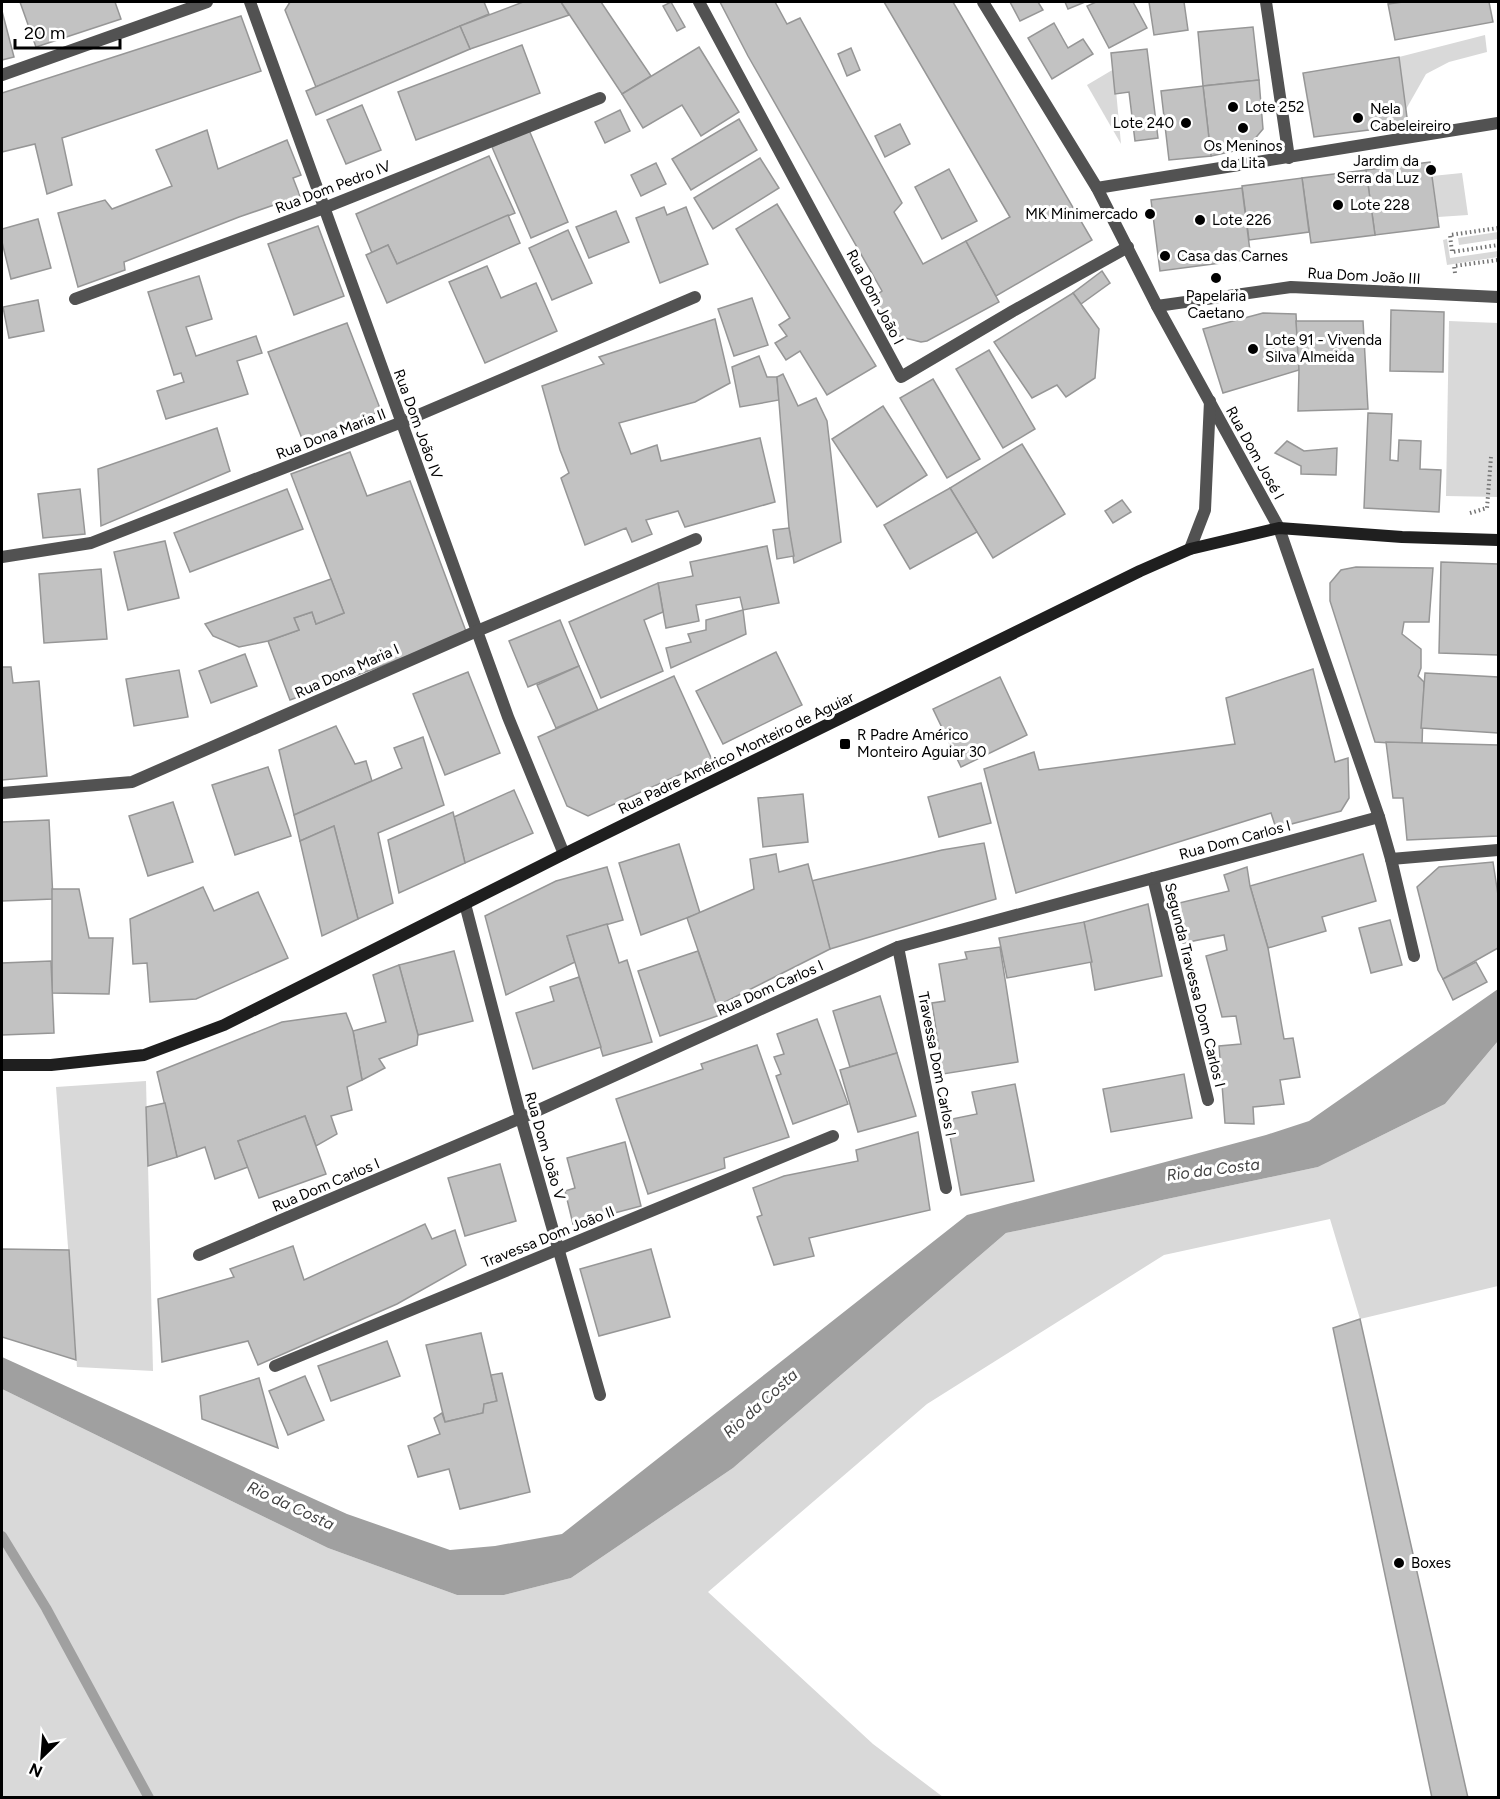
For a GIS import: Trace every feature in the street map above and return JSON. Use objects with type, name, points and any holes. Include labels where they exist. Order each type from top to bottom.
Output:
[{"type":"street","points":[[2,75],[207,2]]},
{"type":"street","name":"Rua Dom João IV","points":[[250,2],[508,717],[564,854]]},
{"type":"street","name":"Rua Dom João I","points":[[699,2],[901,377],[1128,247]]},
{"type":"street","name":"Rua Dom José I","points":[[983,2],[1097,188],[1157,306],[1279,528],[1379,817],[1414,956]]},
{"type":"street","points":[[1266,2],[1289,158]]},
{"type":"street","name":"Rua Dom Pedro IV","points":[[75,299],[324,208],[600,98]]},
{"type":"street","points":[[1097,188],[1498,123]]},
{"type":"street","name":"Rua Dom João III","points":[[1157,306],[1291,287],[1498,297]]},
{"type":"street","name":"Rua Dona Maria II","points":[[2,557],[91,543],[402,422],[695,297]]},
{"type":"street","points":[[1190,549],[1206,510],[1210,401]]},
{"type":"street","name":"Rua Padre Américo Monteiro de Aguiar","points":[[2,1065],[51,1065],[144,1055],[224,1025],[564,854],[1140,571],[1190,549],[1279,528],[1402,537],[1498,540]]},
{"type":"street","name":"Rua Dona Maria I","points":[[2,793],[132,782],[477,631],[696,539]]},
{"type":"street","name":"Rua Dom Carlos I","points":[[199,1255],[521,1118],[898,947],[1379,817]]},
{"type":"street","points":[[1391,859],[1498,850]]},
{"type":"street","name":"Segunda Travessa Dom Carlos I","points":[[1153,878],[1208,1100]]},
{"type":"street","name":"Rua Dom João V","points":[[465,904],[521,1118],[600,1395]]},
{"type":"street","name":"Travessa Dom Carlos I","points":[[898,947],[946,1188]]},
{"type":"street","name":"Travessa Dom João II","points":[[275,1366],[833,1136]]},
{"type":"path","points":[[1498,228],[1450,235],[1452,252],[1498,245]]},
{"type":"path","points":[[1465,515],[1487,508],[1491,457]]},
{"type":"shaded area","points":[[1485,35],[1487,52],[1449,62],[1426,74],[1405,111],[1399,57]]},
{"type":"shaded area","points":[[1114,69],[1121,144],[1087,85]]},
{"type":"shaded area","points":[[1462,173],[1468,215],[1438,217],[1432,176]]},
{"type":"shaded area","points":[[1498,232],[1498,239],[1459,245],[1458,238]]},
{"type":"shaded area","points":[[1447,239],[1450,258],[1498,251],[1498,257],[1447,265],[1443,240]]},
{"type":"shaded area","points":[[1449,321],[1498,323],[1498,497],[1446,496]]},
{"type":"shaded area","points":[[1498,1041],[1498,1286],[1360,1319],[1330,1219],[1164,1255],[927,1404],[708,1592],[873,1744],[943,1797],[2,1797],[2,1389],[328,1548],[457,1595],[504,1595],[571,1578],[733,1468],[1006,1233],[1318,1167],[1445,1104]]},
{"type":"shaded area","points":[[146,1081],[153,1371],[77,1367],[56,1087]]},
{"type":"water","name":"Rio da Costa","points":[[1498,989],[1498,1041],[1445,1104],[1318,1167],[1006,1233],[733,1468],[571,1578],[504,1595],[457,1595],[328,1548],[2,1389],[2,1357],[347,1514],[450,1550],[495,1546],[562,1534],[967,1215],[1266,1135],[1309,1121]]},
{"type":"building","points":[[20,2],[115,2],[121,19],[36,47]]},
{"type":"building","points":[[290,2],[484,2],[489,14],[316,87],[285,10]]},
{"type":"building","points":[[523,2],[561,2],[569,15],[470,49],[460,26]]},
{"type":"building","points":[[561,2],[601,2],[651,76],[622,94]]},
{"type":"building","points":[[671,2],[685,27],[677,31],[663,6]]},
{"type":"building","points":[[720,2],[775,2],[787,24],[800,18],[902,203],[894,212],[923,264],[966,241],[999,302],[927,341],[921,342],[901,337],[893,331],[874,297],[882,291],[748,56]]},
{"type":"building","points":[[884,2],[953,2],[1092,240],[996,296],[966,241],[1010,217]]},
{"type":"building","points":[[1010,2],[1038,2],[1043,10],[1020,21]]},
{"type":"building","points":[[1065,2],[1085,2],[1068,9]]},
{"type":"building","points":[[1096,2],[1133,2],[1147,28],[1109,48],[1087,6]]},
{"type":"building","points":[[1149,2],[1184,2],[1188,30],[1154,35]]},
{"type":"building","points":[[1489,2],[1493,22],[1395,40],[1388,4]]},
{"type":"building","points":[[2,11],[14,57],[2,60]]},
{"type":"building","points":[[241,16],[261,71],[62,138],[72,185],[47,194],[35,144],[2,152],[2,93]]},
{"type":"building","points":[[1054,23],[1068,48],[1083,39],[1093,54],[1052,79],[1028,38]]},
{"type":"building","points":[[460,26],[470,49],[316,115],[306,91]]},
{"type":"building","points":[[1253,27],[1259,80],[1203,86],[1198,32]]},
{"type":"building","points":[[522,45],[540,93],[416,140],[398,92]]},
{"type":"building","points":[[699,47],[739,112],[701,136],[682,105],[643,128],[622,94]]},
{"type":"building","points":[[851,48],[860,70],[847,76],[838,54]]},
{"type":"building","points":[[1147,49],[1158,138],[1135,141],[1129,92],[1115,94],[1111,53]]},
{"type":"building","points":[[1399,57],[1408,125],[1314,137],[1303,73]]},
{"type":"building","name":"Lote 252","points":[[1259,80],[1263,129],[1247,148],[1211,156],[1203,86]]},
{"type":"building","name":"Lote 240","points":[[1203,86],[1211,156],[1169,160],[1161,91]]},
{"type":"building","points":[[362,105],[381,150],[346,164],[327,120]]},
{"type":"building","points":[[620,110],[630,131],[605,143],[595,122]]},
{"type":"building","points":[[739,119],[757,150],[691,190],[672,159]]},
{"type":"building","points":[[900,124],[910,144],[885,157],[875,136]]},
{"type":"building","points":[[207,130],[218,169],[287,140],[301,175],[293,178],[300,196],[124,262],[125,270],[78,287],[58,213],[105,200],[112,209],[172,186],[156,150]]},
{"type":"building","points":[[529,130],[568,222],[531,238],[492,147]]},
{"type":"building","points":[[489,156],[515,213],[397,264],[388,245],[372,253],[356,214]]},
{"type":"building","points":[[760,158],[779,188],[713,229],[694,198]]},
{"type":"building","points":[[1430,162],[1439,227],[1375,235],[1366,170]]},
{"type":"building","points":[[656,163],[666,184],[641,196],[631,175]]},
{"type":"building","points":[[949,169],[977,221],[942,239],[915,187]]},
{"type":"building","name":"Lote 228","points":[[1366,170],[1375,235],[1311,243],[1302,178]]},
{"type":"building","points":[[1302,178],[1309,232],[1249,240],[1242,186]]},
{"type":"building","name":"Lote 226","points":[[1242,188],[1251,259],[1160,271],[1151,200]]},
{"type":"building","points":[[777,204],[876,366],[827,395],[800,351],[786,360],[775,343],[787,336],[779,325],[790,318],[736,229]]},
{"type":"building","points":[[664,207],[667,215],[686,207],[708,264],[660,283],[636,218]]},
{"type":"building","points":[[616,211],[629,242],[589,258],[576,227]]},
{"type":"building","points":[[508,215],[520,243],[387,303],[366,255],[388,245],[397,264]]},
{"type":"building","points":[[38,219],[51,268],[11,279],[2,242],[2,229]]},
{"type":"building","points":[[318,226],[344,296],[294,315],[268,244]]},
{"type":"building","points":[[568,230],[592,283],[552,300],[529,248]]},
{"type":"building","points":[[487,266],[501,298],[536,283],[557,331],[485,363],[449,282]]},
{"type":"building","points":[[1102,271],[1110,283],[1081,304],[1073,293]]},
{"type":"building","points":[[199,276],[212,319],[186,327],[196,356],[256,336],[262,353],[237,361],[248,394],[166,419],[157,391],[184,382],[181,373],[174,375],[148,292]]},
{"type":"building","points":[[1073,293],[1099,329],[1095,378],[1066,397],[1057,385],[1032,398],[994,342]]},
{"type":"building","points":[[752,298],[768,345],[734,356],[718,309]]},
{"type":"building","points":[[38,300],[44,331],[9,338],[3,307]]},
{"type":"building","points":[[1391,310],[1444,312],[1443,372],[1390,371]]},
{"type":"building","name":"Lote 91 - Vivenda Silva Almeida","points":[[1263,313],[1296,314],[1299,370],[1223,393],[1203,329]]},
{"type":"building","points":[[715,319],[730,383],[695,402],[619,423],[631,454],[657,445],[661,461],[760,438],[775,502],[685,527],[678,511],[646,520],[652,534],[632,542],[626,528],[585,545],[561,478],[569,473],[542,386],[604,364],[599,357]]},
{"type":"building","points":[[1296,321],[1363,321],[1368,409],[1298,411],[1299,370]]},
{"type":"building","points":[[347,323],[381,411],[303,441],[268,352]]},
{"type":"building","points":[[989,350],[1035,429],[1003,448],[956,369]]},
{"type":"building","points":[[759,356],[767,377],[777,377],[779,400],[740,407],[732,367]]},
{"type":"building","points":[[783,374],[798,406],[816,398],[827,421],[841,542],[794,563],[777,377]]},
{"type":"building","points":[[933,379],[980,459],[947,478],[900,398]]},
{"type":"building","points":[[883,406],[927,475],[877,507],[832,439]]},
{"type":"building","points":[[1368,413],[1392,414],[1390,460],[1398,461],[1399,440],[1421,441],[1420,469],[1441,470],[1439,512],[1364,508]]},
{"type":"building","points":[[217,428],[230,471],[101,526],[98,469]]},
{"type":"building","points":[[1287,441],[1304,451],[1337,448],[1336,475],[1301,474],[1301,466],[1275,453]]},
{"type":"building","points":[[1022,444],[1065,514],[993,558],[950,488]]},
{"type":"building","points":[[350,452],[367,496],[410,481],[467,634],[290,700],[268,641],[299,630],[294,618],[312,612],[316,624],[344,613],[291,474]]},
{"type":"building","points":[[950,488],[977,532],[910,569],[884,525]]},
{"type":"building","points":[[80,489],[85,534],[43,538],[38,494]]},
{"type":"building","points":[[287,489],[303,529],[190,572],[174,533]]},
{"type":"building","points":[[1122,500],[1131,512],[1113,523],[1105,511]]},
{"type":"building","points":[[789,528],[794,556],[777,559],[773,530]]},
{"type":"building","points":[[165,541],[179,598],[128,610],[114,552]]},
{"type":"building","points":[[767,546],[779,603],[743,610],[740,597],[696,605],[699,621],[666,628],[658,583],[693,576],[690,562]]},
{"type":"building","points":[[1441,562],[1498,564],[1498,655],[1439,653]]},
{"type":"building","points":[[1356,567],[1433,568],[1429,622],[1404,622],[1402,634],[1421,649],[1421,668],[1418,676],[1424,682],[1422,745],[1375,742],[1330,601],[1330,583],[1341,570]]},
{"type":"building","points":[[101,569],[107,639],[44,643],[39,574]]},
{"type":"building","points":[[331,579],[344,613],[316,624],[312,612],[294,618],[299,630],[268,641],[239,647],[213,636],[205,624]]},
{"type":"building","points":[[658,583],[663,612],[644,620],[663,671],[601,698],[569,622]]},
{"type":"building","points":[[743,610],[746,634],[671,668],[666,648],[691,642],[688,634],[706,630],[706,620]]},
{"type":"building","points":[[560,620],[579,666],[528,687],[509,641]]},
{"type":"building","points":[[776,652],[802,705],[723,744],[696,691]]},
{"type":"building","points":[[245,654],[257,686],[211,703],[199,671]]},
{"type":"building","points":[[579,666],[598,710],[556,728],[537,685]]},
{"type":"building","points":[[2,667],[11,667],[13,683],[39,681],[47,776],[2,780]]},
{"type":"building","points":[[1313,669],[1335,762],[1348,758],[1349,798],[1341,811],[1276,828],[1271,813],[1016,893],[984,769],[1034,752],[1039,770],[1235,744],[1226,698]]},
{"type":"building","points":[[179,670],[188,717],[134,726],[126,679]]},
{"type":"building","points":[[468,672],[500,753],[445,775],[413,694]]},
{"type":"building","points":[[1425,673],[1498,677],[1498,733],[1421,728]]},
{"type":"building","points":[[674,676],[712,760],[588,816],[567,806],[538,737]]},
{"type":"building","points":[[1000,677],[1027,735],[961,767],[933,709]]},
{"type":"building","points":[[336,726],[355,764],[366,761],[372,781],[294,815],[279,750]]},
{"type":"building","points":[[423,737],[444,805],[378,833],[393,903],[358,919],[334,826],[300,841],[294,815],[402,768],[394,748]]},
{"type":"building","points":[[1386,742],[1498,745],[1498,836],[1407,840],[1403,798],[1393,798]]},
{"type":"building","points":[[268,767],[291,836],[235,855],[212,785]]},
{"type":"building","points":[[981,783],[991,823],[939,837],[928,797]]},
{"type":"building","points":[[514,790],[533,833],[465,863],[454,817]]},
{"type":"building","points":[[803,794],[808,842],[763,847],[758,798]]},
{"type":"building","points":[[173,802],[193,862],[148,876],[129,816]]},
{"type":"building","points":[[453,812],[465,863],[399,893],[388,840]]},
{"type":"building","points":[[49,820],[53,899],[2,901],[2,822]]},
{"type":"building","points":[[334,826],[358,919],[322,936],[300,841]]},
{"type":"building","points":[[984,843],[996,899],[830,949],[811,881],[942,850]]},
{"type":"building","points":[[679,844],[700,913],[641,935],[619,863]]},
{"type":"building","points":[[776,854],[779,872],[808,864],[830,949],[717,1006],[687,918],[754,889],[750,859]]},
{"type":"building","points":[[1363,854],[1376,901],[1322,917],[1326,931],[1268,948],[1250,886]]},
{"type":"building","points":[[1493,862],[1498,895],[1498,948],[1443,979],[1438,970],[1417,887],[1439,867]]},
{"type":"building","points":[[607,867],[623,920],[567,936],[575,962],[506,995],[485,916],[556,881]]},
{"type":"building","points":[[1247,867],[1250,886],[1268,948],[1284,1039],[1293,1038],[1300,1077],[1280,1080],[1284,1104],[1253,1107],[1254,1124],[1225,1123],[1219,1046],[1241,1044],[1236,1016],[1222,1017],[1206,956],[1227,950],[1224,935],[1183,943],[1175,904],[1229,891],[1224,875]]},
{"type":"building","points":[[203,887],[214,911],[258,892],[288,958],[196,999],[150,1002],[147,963],[133,964],[130,919]]},
{"type":"building","points":[[52,889],[79,889],[89,938],[113,938],[109,994],[52,993]]},
{"type":"building","points":[[1148,904],[1162,976],[1095,990],[1084,922]]},
{"type":"building","points":[[1390,920],[1402,965],[1371,973],[1359,928]]},
{"type":"building","points":[[1084,922],[1092,962],[1007,978],[999,938]]},
{"type":"building","points":[[607,924],[619,963],[627,960],[652,1042],[603,1056],[567,936]]},
{"type":"building","points":[[1000,947],[1018,1062],[943,1074],[932,1003],[945,1001],[939,964],[967,959],[965,952]]},
{"type":"building","points":[[454,951],[473,1021],[418,1035],[399,965]]},
{"type":"building","points":[[698,951],[720,1015],[660,1036],[638,971]]},
{"type":"building","points":[[51,961],[54,1033],[2,1035],[2,963]]},
{"type":"building","points":[[1476,962],[1487,982],[1453,1000],[1443,979]]},
{"type":"building","points":[[399,965],[418,1035],[417,1045],[379,1059],[385,1068],[362,1080],[353,1031],[386,1022],[373,975]]},
{"type":"building","points":[[579,977],[601,1047],[533,1069],[516,1013],[554,1001],[550,987]]},
{"type":"building","points":[[880,996],[897,1053],[850,1067],[833,1011]]},
{"type":"building","points":[[346,1013],[353,1031],[362,1080],[347,1087],[352,1110],[331,1116],[337,1134],[316,1146],[305,1116],[238,1141],[248,1167],[215,1179],[205,1147],[177,1157],[157,1072],[282,1022]]},
{"type":"building","points":[[817,1019],[848,1104],[793,1124],[776,1076],[781,1074],[774,1057],[784,1054],[777,1034]]},
{"type":"building","points":[[757,1045],[789,1137],[724,1158],[725,1168],[648,1194],[616,1099],[703,1069],[701,1064]]},
{"type":"building","points":[[897,1053],[916,1116],[858,1132],[840,1070]]},
{"type":"building","points":[[1184,1074],[1192,1118],[1111,1132],[1103,1089]]},
{"type":"building","points":[[1015,1084],[1034,1181],[961,1195],[947,1120],[977,1114],[972,1092]]},
{"type":"building","points":[[165,1103],[177,1157],[148,1166],[146,1107]]},
{"type":"building","points":[[305,1116],[326,1174],[259,1198],[238,1141]]},
{"type":"building","points":[[918,1132],[930,1210],[809,1238],[814,1256],[774,1265],[757,1217],[762,1215],[753,1188],[784,1176],[858,1161],[856,1150]]},
{"type":"building","points":[[625,1142],[641,1206],[573,1224],[565,1191],[575,1188],[567,1158]]},
{"type":"building","points":[[500,1164],[516,1221],[465,1236],[448,1178]]},
{"type":"building","points":[[425,1224],[432,1239],[455,1230],[466,1265],[397,1304],[258,1365],[248,1341],[162,1362],[158,1299],[234,1277],[230,1269],[293,1246],[304,1280]]},
{"type":"building","points":[[2,1249],[69,1250],[76,1360],[2,1337]]},
{"type":"building","points":[[651,1249],[670,1317],[599,1336],[580,1269]]},
{"type":"building","name":"Boxes","points":[[1360,1319],[1468,1798],[1432,1798],[1333,1328]]},
{"type":"building","points":[[481,1333],[497,1401],[484,1404],[483,1413],[445,1422],[426,1345]]},
{"type":"building","points":[[387,1341],[400,1376],[331,1401],[318,1366]]},
{"type":"building","points":[[502,1373],[530,1492],[460,1509],[449,1469],[418,1477],[408,1446],[440,1434],[434,1418],[442,1413],[445,1422],[483,1413],[484,1404],[497,1401],[491,1375]]},
{"type":"building","points":[[305,1376],[324,1420],[288,1435],[269,1391]]},
{"type":"building","points":[[259,1378],[278,1448],[202,1419],[200,1396]]},
{"type":"waterway","points":[[2,1536],[46,1608],[149,1798]]},
{"type":"place","name":"Lote 252","points":[[1233,107]]},
{"type":"place","name":"Nela Cabeleireiro","points":[[1358,118]]},
{"type":"place","name":"Lote 240","points":[[1186,123]]},
{"type":"place","name":"Os Meninos da Lita","points":[[1243,128]]},
{"type":"place","name":"Jardim da Serra da Luz","points":[[1431,170]]},
{"type":"place","name":"Lote 228","points":[[1338,205]]},
{"type":"place","name":"MK Minimercado","points":[[1150,214]]},
{"type":"place","name":"Lote 226","points":[[1200,220]]},
{"type":"place","name":"Casa das Carnes","points":[[1165,256]]},
{"type":"place","name":"Papelaria Caetano","points":[[1216,278]]},
{"type":"place","name":"Lote 91 - Vivenda Silva Almeida","points":[[1253,349]]},
{"type":"place","name":"R Padre Américo Monteiro Aguiar 30","points":[[845,744]]},
{"type":"place","name":"Boxes","points":[[1399,1563]]}]
